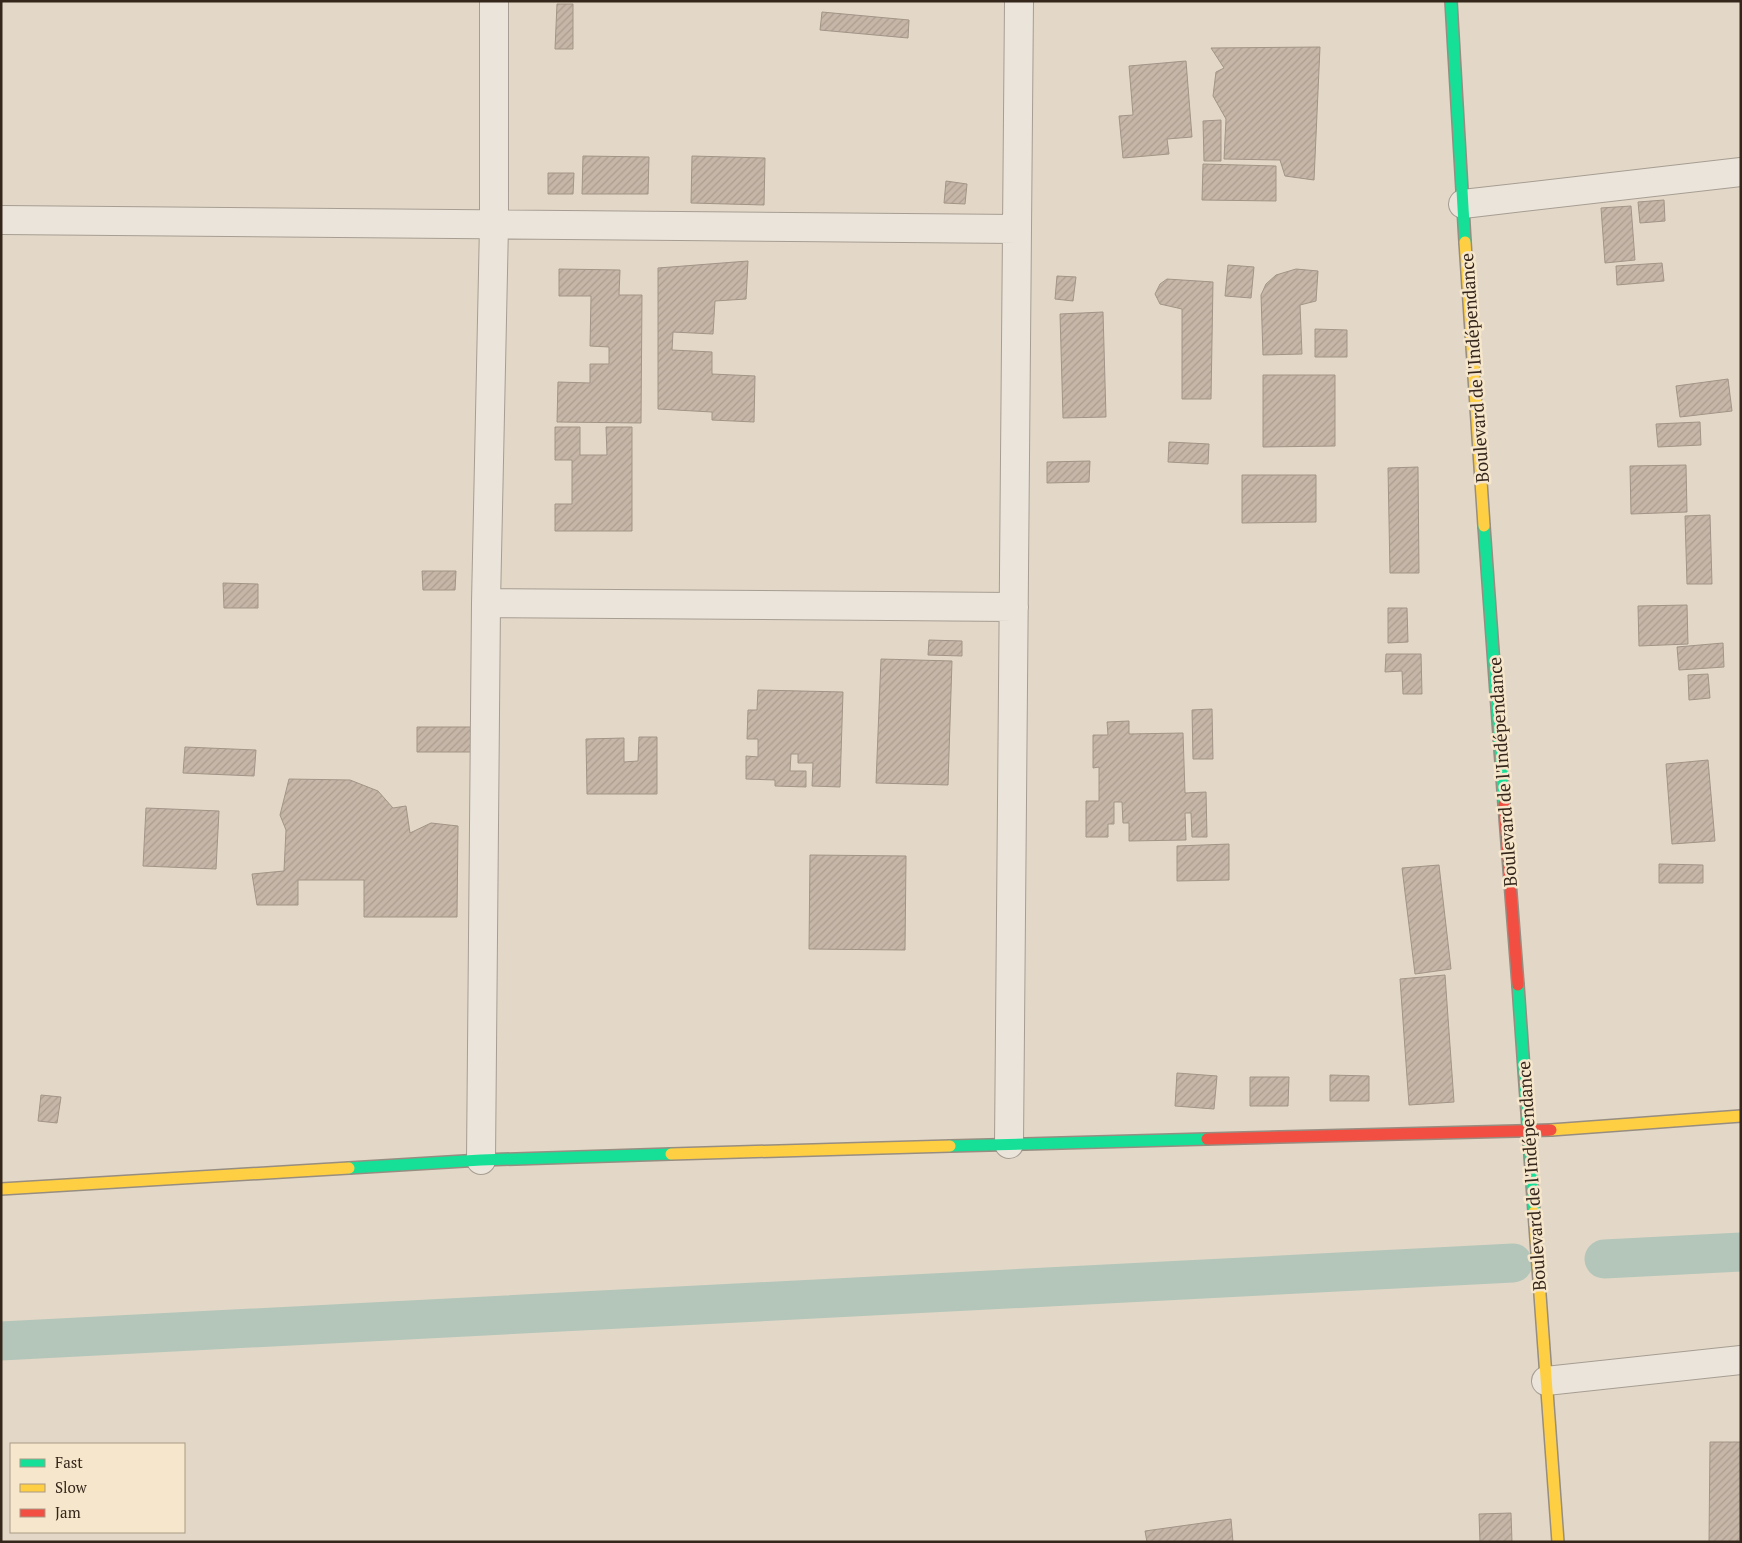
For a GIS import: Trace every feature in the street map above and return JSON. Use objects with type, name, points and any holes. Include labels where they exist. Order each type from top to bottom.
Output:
[{"type":"main road","name":"Boulevard de l'Indépendance","points":[[1451,1],[1463,204],[1558,1542]]},
{"type":"main road","points":[[1,1189],[481,1160],[1009,1144],[1528,1132],[1741,1116]]},
{"type":"street","points":[[481,1160],[486,603],[494,225],[494,1]]},
{"type":"street","points":[[1009,1144],[1019,1]]},
{"type":"street","points":[[1463,204],[1741,172]]},
{"type":"street","points":[[1,220],[1017,229]]},
{"type":"street","points":[[486,603],[1014,607]]},
{"type":"street","points":[[1546,1381],[1741,1360]]},
{"type":"building","points":[[557,4],[573,4],[573,49],[555,49]]},
{"type":"building","points":[[822,12],[909,20],[908,38],[820,30]]},
{"type":"building","points":[[1320,47],[1314,180],[1285,176],[1280,160],[1224,159],[1226,119],[1213,96],[1216,72],[1224,68],[1211,48]]},
{"type":"building","points":[[1186,61],[1192,137],[1167,139],[1169,154],[1123,158],[1119,116],[1133,115],[1129,66]]},
{"type":"building","points":[[1221,120],[1221,161],[1204,161],[1203,121]]},
{"type":"building","points":[[583,156],[649,157],[648,194],[582,194]]},
{"type":"building","points":[[692,156],[765,158],[764,205],[691,203]]},
{"type":"building","points":[[1203,164],[1276,166],[1276,201],[1202,200]]},
{"type":"building","points":[[548,173],[574,173],[573,194],[548,194]]},
{"type":"building","points":[[946,181],[967,184],[965,204],[944,203]]},
{"type":"building","points":[[1664,200],[1665,221],[1640,223],[1638,202]]},
{"type":"building","points":[[1631,206],[1635,260],[1605,263],[1601,208]]},
{"type":"building","points":[[748,261],[746,299],[715,301],[713,334],[673,332],[672,350],[712,352],[712,374],[755,376],[754,422],[712,420],[712,412],[658,409],[658,268]]},
{"type":"building","points":[[1662,263],[1664,281],[1617,285],[1616,266]]},
{"type":"building","points":[[1228,265],[1254,267],[1251,298],[1225,296]]},
{"type":"building","points":[[559,269],[620,270],[619,295],[642,295],[641,423],[557,422],[558,382],[590,383],[590,364],[609,364],[609,347],[590,346],[591,296],[559,296]]},
{"type":"building","points":[[1296,269],[1318,271],[1316,301],[1300,305],[1302,354],[1263,355],[1261,295],[1266,284],[1276,275]]},
{"type":"building","points":[[1057,276],[1076,277],[1073,301],[1055,299]]},
{"type":"building","points":[[1167,279],[1213,282],[1211,399],[1182,399],[1182,309],[1160,304],[1155,294],[1160,284]]},
{"type":"building","points":[[1103,312],[1106,417],[1063,418],[1060,314]]},
{"type":"building","points":[[1315,329],[1347,330],[1347,357],[1315,357]]},
{"type":"building","points":[[1263,375],[1335,375],[1335,446],[1263,447]]},
{"type":"building","points":[[1728,379],[1732,411],[1680,417],[1676,386]]},
{"type":"building","points":[[1700,422],[1701,445],[1658,447],[1656,424]]},
{"type":"building","points":[[555,427],[580,427],[580,455],[607,455],[606,427],[632,427],[632,531],[555,531],[555,504],[572,504],[572,460],[555,460]]},
{"type":"building","points":[[1169,442],[1209,444],[1208,464],[1168,462]]},
{"type":"building","points":[[1090,461],[1089,482],[1047,483],[1047,462]]},
{"type":"building","points":[[1686,465],[1687,512],[1631,514],[1630,466]]},
{"type":"building","points":[[1418,467],[1419,573],[1390,573],[1388,468]]},
{"type":"building","points":[[1242,475],[1316,475],[1316,522],[1242,523]]},
{"type":"building","points":[[1710,515],[1712,584],[1687,584],[1685,516]]},
{"type":"building","points":[[422,571],[456,571],[455,590],[423,590]]},
{"type":"building","points":[[223,583],[258,584],[258,608],[224,608]]},
{"type":"building","points":[[1687,605],[1688,644],[1639,646],[1638,606]]},
{"type":"building","points":[[1388,608],[1407,608],[1408,642],[1388,643]]},
{"type":"building","points":[[929,640],[962,641],[962,656],[928,655]]},
{"type":"building","points":[[1723,643],[1724,667],[1679,670],[1677,647]]},
{"type":"building","points":[[1386,654],[1421,654],[1422,694],[1403,694],[1402,671],[1385,672]]},
{"type":"building","points":[[881,659],[952,661],[948,785],[876,783]]},
{"type":"building","points":[[1708,674],[1710,698],[1689,700],[1688,675]]},
{"type":"building","points":[[758,690],[843,692],[840,787],[812,786],[813,763],[798,763],[798,754],[791,754],[790,771],[806,771],[806,787],[775,786],[775,780],[746,779],[746,756],[758,757],[758,739],[747,739],[748,710],[757,710]]},
{"type":"building","points":[[1212,709],[1213,759],[1193,759],[1192,710]]},
{"type":"building","points":[[1129,721],[1129,734],[1183,733],[1185,793],[1206,792],[1207,837],[1192,837],[1191,813],[1185,813],[1186,840],[1129,841],[1129,823],[1123,823],[1122,802],[1114,802],[1114,824],[1108,824],[1108,837],[1086,837],[1086,801],[1099,801],[1099,767],[1093,768],[1093,735],[1108,735],[1107,722]]},
{"type":"building","points":[[417,727],[474,727],[473,752],[417,752]]},
{"type":"building","points":[[639,737],[657,737],[657,794],[587,794],[586,739],[624,738],[624,762],[638,761]]},
{"type":"building","points":[[185,747],[256,750],[254,776],[183,773]]},
{"type":"building","points":[[1708,760],[1715,841],[1672,844],[1666,764]]},
{"type":"building","points":[[289,779],[350,780],[378,791],[393,808],[406,806],[410,833],[431,823],[458,826],[457,917],[364,917],[364,880],[298,880],[298,905],[257,905],[252,874],[284,871],[286,830],[280,815]]},
{"type":"building","points":[[146,808],[219,811],[216,869],[143,866]]},
{"type":"building","points":[[1229,844],[1229,880],[1177,881],[1177,846]]},
{"type":"building","points":[[810,855],[906,856],[905,950],[809,949]]},
{"type":"building","points":[[1659,864],[1703,865],[1703,883],[1659,883]]},
{"type":"building","points":[[1439,865],[1451,969],[1415,974],[1402,868]]},
{"type":"building","points":[[1445,975],[1454,1102],[1409,1105],[1400,979]]},
{"type":"building","points":[[1177,1073],[1217,1076],[1214,1109],[1175,1106]]},
{"type":"building","points":[[1330,1075],[1369,1076],[1369,1101],[1330,1101]]},
{"type":"building","points":[[1250,1077],[1289,1077],[1288,1106],[1250,1106]]},
{"type":"building","points":[[41,1095],[61,1097],[57,1123],[38,1121]]},
{"type":"building","points":[[1710,1442],[1741,1442],[1741,1542],[1709,1542]]},
{"type":"building","points":[[1511,1513],[1512,1542],[1480,1542],[1479,1514]]},
{"type":"building","points":[[1231,1519],[1233,1542],[1147,1542],[1145,1531]]},
{"type":"waterway","points":[[1604,1259],[1741,1252]]},
{"type":"waterway","points":[[1,1341],[1513,1263]]},
{"type":"traffic: fast","points":[[1451,1],[1465,242]]},
{"type":"traffic: fast","points":[[1484,526],[1504,804]]},
{"type":"traffic: fast","points":[[1518,985],[1534,1212]]},
{"type":"traffic: fast","points":[[950,1146],[1207,1139]]},
{"type":"traffic: fast","points":[[349,1168],[481,1160],[671,1154]]},
{"type":"traffic: slow","points":[[1465,242],[1484,526]]},
{"type":"traffic: slow","points":[[1551,1130],[1741,1116]]},
{"type":"traffic: slow","points":[[671,1154],[950,1146]]},
{"type":"traffic: slow","points":[[1,1189],[349,1168]]},
{"type":"traffic: slow","points":[[1534,1212],[1558,1542]]},
{"type":"traffic: jam","points":[[1504,804],[1518,985]]},
{"type":"traffic: jam","points":[[1207,1139],[1551,1130]]}]
